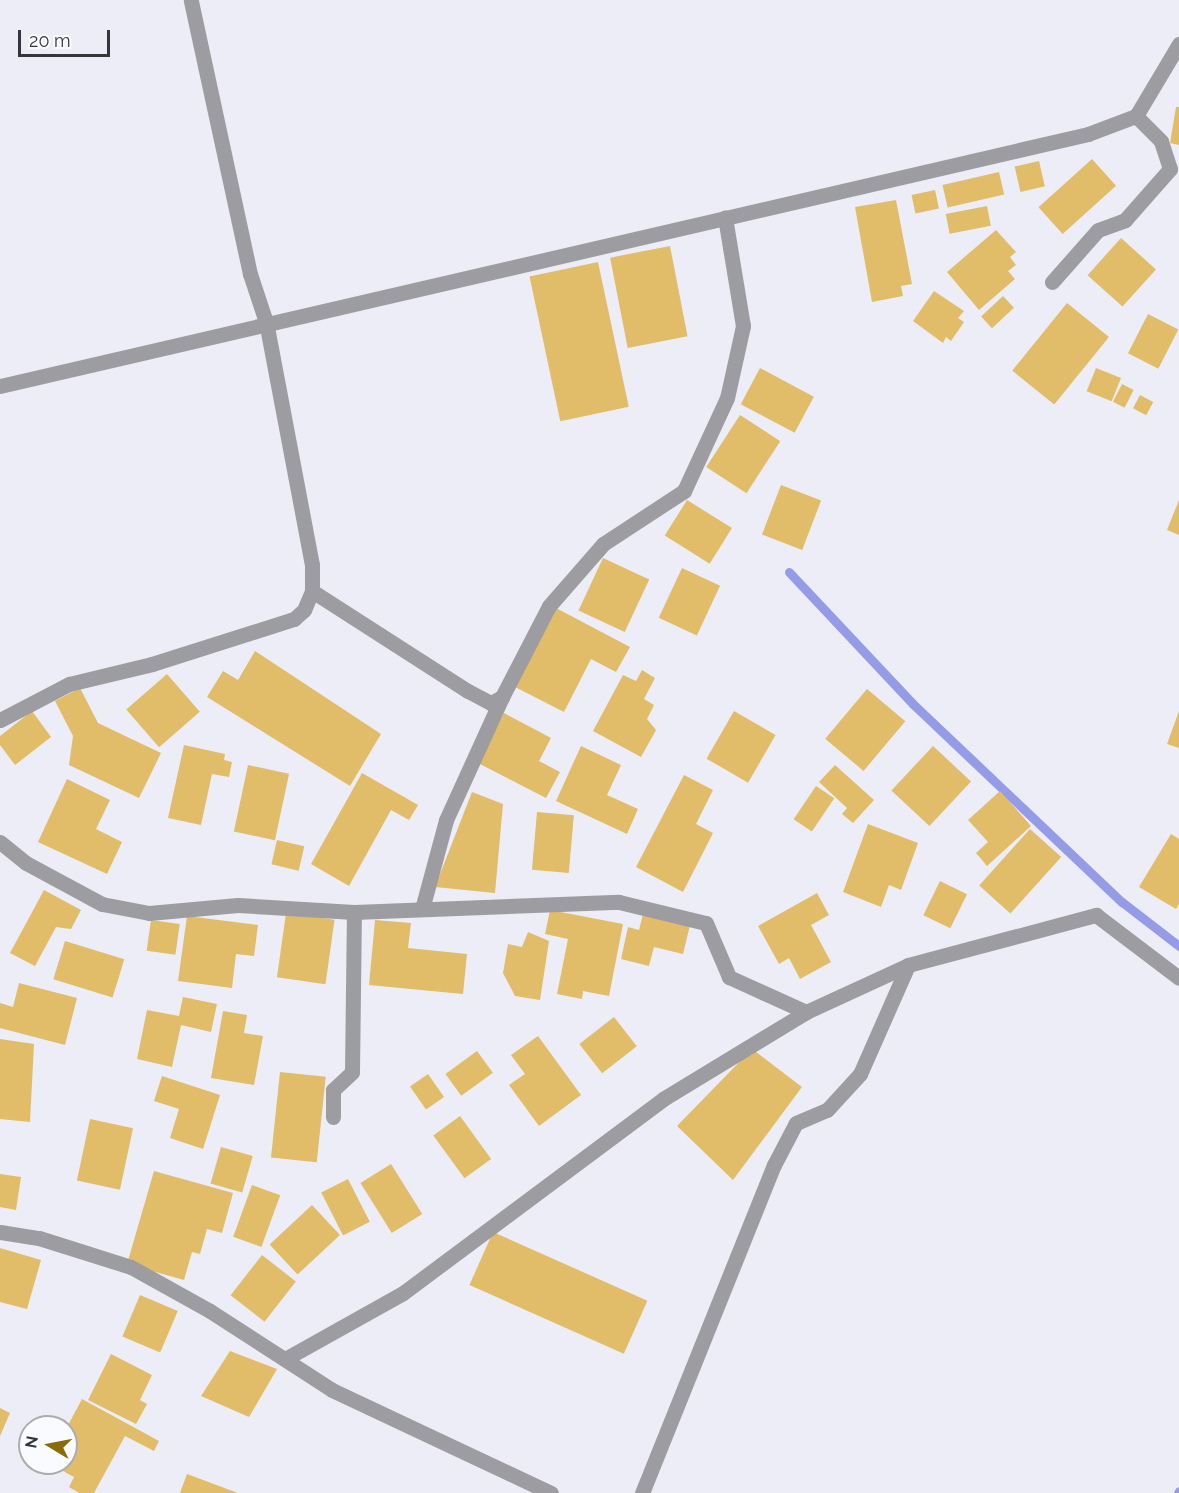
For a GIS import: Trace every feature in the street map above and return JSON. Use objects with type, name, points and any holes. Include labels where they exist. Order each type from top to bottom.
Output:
[{"type":"street","points":[[0,720],[69,684],[152,664],[294,619],[304,610],[312,591],[312,565],[266,322],[250,274],[190,0]]},
{"type":"street","points":[[0,386],[266,322],[1088,134],[1136,116],[1179,44]]},
{"type":"street","points":[[1052,282],[1098,230],[1125,220],[1170,169],[1161,141],[1136,116]]},
{"type":"street","points":[[422,909],[446,820],[502,697],[549,606],[603,543],[684,490],[727,398],[743,326],[725,217]]},
{"type":"street","points":[[312,591],[468,691],[491,703],[502,697]]},
{"type":"street","points":[[0,842],[27,863],[102,904],[149,913],[238,905],[354,912],[619,902],[706,923],[729,977],[806,1012]]},
{"type":"street","points":[[333,1118],[333,1090],[352,1072],[354,912]]},
{"type":"street","points":[[285,1359],[403,1293],[663,1099],[806,1012],[908,965],[1096,915],[1179,978]]},
{"type":"street","points":[[642,1493],[774,1165],[796,1123],[827,1110],[860,1074],[908,965]]},
{"type":"street","points":[[0,1232],[39,1238],[131,1267],[190,1298],[332,1390],[551,1493]]},
{"type":"building","points":[[1176,107],[1179,107],[1179,145],[1170,143]]},
{"type":"building","points":[[1092,159],[1116,186],[1063,234],[1038,207]]},
{"type":"building","points":[[1039,161],[1045,186],[1020,192],[1015,167]]},
{"type":"building","points":[[999,172],[1004,194],[948,207],[942,185]]},
{"type":"building","points":[[935,190],[939,209],[915,214],[912,195]]},
{"type":"building","points":[[896,200],[912,284],[901,286],[903,296],[872,302],[855,207]]},
{"type":"building","points":[[987,206],[991,226],[950,234],[946,214]]},
{"type":"building","points":[[996,230],[1016,252],[1010,257],[1016,265],[1008,271],[1015,279],[979,310],[947,272]]},
{"type":"building","points":[[1121,238],[1156,269],[1122,307],[1088,275]]},
{"type":"building","points":[[670,246],[688,336],[628,348],[610,258]]},
{"type":"building","points":[[598,262],[629,407],[560,421],[530,277]]},
{"type":"building","points":[[934,291],[964,311],[958,318],[964,322],[951,341],[946,337],[943,343],[913,321]]},
{"type":"building","points":[[1003,296],[1014,308],[992,328],[981,316]]},
{"type":"building","points":[[1067,303],[1109,337],[1054,405],[1012,371]]},
{"type":"building","points":[[1148,314],[1178,329],[1158,369],[1128,353]]},
{"type":"building","points":[[760,368],[814,397],[795,433],[741,404]]},
{"type":"building","points":[[1096,368],[1121,378],[1112,401],[1087,391]]},
{"type":"building","points":[[1122,384],[1134,390],[1125,408],[1113,402]]},
{"type":"building","points":[[1140,395],[1153,402],[1146,415],[1133,408]]},
{"type":"building","points":[[740,415],[780,441],[746,493],[706,467]]},
{"type":"building","points":[[781,485],[821,500],[802,550],[762,534]]},
{"type":"building","points":[[687,500],[732,528],[710,564],[665,536]]},
{"type":"building","points":[[1179,500],[1179,535],[1167,530]]},
{"type":"building","points":[[603,558],[649,580],[625,632],[578,611]]},
{"type":"building","points":[[682,568],[720,586],[697,636],[659,618]]},
{"type":"building","points":[[556,608],[630,647],[616,672],[591,659],[564,712],[515,687]]},
{"type":"building","points":[[255,651],[381,734],[350,786],[207,697],[223,671],[238,680]]},
{"type":"building","points":[[642,670],[655,678],[644,699],[654,705],[647,719],[656,730],[641,757],[593,731],[623,675],[636,681]]},
{"type":"building","points":[[167,674],[200,712],[159,747],[126,709]]},
{"type":"building","points":[[80,688],[98,723],[161,753],[139,798],[69,765],[73,736],[55,701]]},
{"type":"building","points":[[867,689],[905,721],[864,771],[825,739]]},
{"type":"building","points":[[32,711],[51,737],[15,765],[0,745],[0,736]]},
{"type":"building","points":[[734,711],[776,735],[748,783],[706,759]]},
{"type":"building","points":[[1179,711],[1179,748],[1167,744]]},
{"type":"building","points":[[504,713],[551,738],[539,761],[560,772],[546,798],[478,763]]},
{"type":"building","points":[[184,745],[225,754],[224,760],[232,762],[229,777],[212,774],[201,825],[168,818]]},
{"type":"building","points":[[581,746],[621,765],[607,795],[638,809],[627,834],[556,801]]},
{"type":"building","points":[[933,746],[971,781],[929,826],[891,791]]},
{"type":"building","points":[[248,765],[289,774],[275,840],[234,832]]},
{"type":"building","points":[[835,765],[874,800],[853,823],[842,814],[847,808],[819,782]]},
{"type":"building","points":[[362,773],[418,805],[409,820],[391,810],[349,886],[311,864]]},
{"type":"building","points":[[684,775],[713,790],[696,824],[713,833],[683,892],[636,867]]},
{"type":"building","points":[[67,779],[110,800],[96,829],[122,842],[107,874],[38,842]]},
{"type":"building","points":[[816,786],[834,798],[812,831],[794,819]]},
{"type":"building","points":[[1000,791],[1031,826],[987,866],[976,853],[988,842],[968,820]]},
{"type":"building","points":[[472,792],[503,804],[495,893],[435,887]]},
{"type":"building","points":[[537,812],[574,815],[569,873],[532,870]]},
{"type":"building","points":[[868,824],[918,843],[901,890],[889,885],[881,907],[843,892]]},
{"type":"building","points":[[1030,829],[1061,857],[1010,914],[979,885]]},
{"type":"building","points":[[1171,834],[1179,839],[1179,904],[1176,909],[1139,887]]},
{"type":"building","points":[[277,840],[304,846],[299,871],[271,864]]},
{"type":"building","points":[[940,881],[967,894],[950,928],[923,915]]},
{"type":"building","points":[[44,890],[81,910],[71,929],[56,927],[35,966],[10,953]]},
{"type":"building","points":[[817,893],[829,915],[811,925],[831,962],[800,979],[789,958],[779,964],[758,926]]},
{"type":"building","points":[[550,910],[623,924],[609,996],[583,991],[582,999],[557,994],[568,939],[545,934]]},
{"type":"building","points":[[644,910],[691,921],[683,954],[654,947],[649,966],[621,959],[628,927],[639,930]]},
{"type":"building","points":[[286,913],[335,920],[325,984],[277,977]]},
{"type":"building","points":[[187,916],[258,925],[254,956],[236,954],[232,988],[178,981]]},
{"type":"building","points":[[151,920],[180,924],[175,955],[147,951]]},
{"type":"building","points":[[375,920],[411,923],[408,948],[467,954],[463,994],[369,985]]},
{"type":"building","points":[[528,932],[549,941],[540,1000],[515,996],[503,973],[508,944],[522,947]]},
{"type":"building","points":[[65,941],[124,959],[113,997],[53,979]]},
{"type":"building","points":[[19,983],[77,998],[65,1045],[0,1028],[0,1003],[13,1007]]},
{"type":"building","points":[[183,997],[217,1004],[211,1032],[181,1025],[172,1067],[137,1059],[147,1010],[179,1016]]},
{"type":"building","points":[[223,1011],[247,1015],[244,1033],[263,1036],[254,1085],[211,1078]]},
{"type":"building","points":[[614,1017],[637,1046],[602,1073],[579,1044]]},
{"type":"building","points":[[538,1036],[581,1095],[539,1126],[509,1085],[525,1074],[511,1055]]},
{"type":"building","points":[[0,1039],[34,1044],[30,1122],[0,1119]]},
{"type":"building","points":[[752,1049],[802,1087],[733,1180],[677,1126]]},
{"type":"building","points":[[477,1051],[493,1073],[461,1096],[445,1074]]},
{"type":"building","points":[[280,1072],[326,1077],[317,1162],[271,1158]]},
{"type":"building","points":[[428,1074],[444,1097],[426,1110],[410,1087]]},
{"type":"building","points":[[162,1076],[220,1095],[203,1149],[170,1138],[179,1109],[154,1101]]},
{"type":"building","points":[[460,1116],[491,1159],[464,1178],[433,1135]]},
{"type":"building","points":[[90,1119],[133,1128],[120,1190],[77,1181]]},
{"type":"building","points":[[221,1147],[253,1156],[242,1193],[211,1184]]},
{"type":"building","points":[[391,1164],[422,1214],[392,1233],[360,1183]]},
{"type":"building","points":[[154,1171],[233,1193],[222,1233],[207,1229],[200,1254],[192,1252],[184,1280],[127,1264]]},
{"type":"building","points":[[0,1174],[21,1177],[16,1210],[0,1207]]},
{"type":"building","points":[[348,1179],[370,1222],[343,1235],[321,1193]]},
{"type":"building","points":[[252,1185],[280,1195],[261,1247],[233,1237]]},
{"type":"building","points":[[312,1205],[340,1235],[298,1275],[270,1245]]},
{"type":"building","points":[[493,1232],[647,1301],[624,1354],[469,1285]]},
{"type":"building","points":[[0,1248],[41,1260],[27,1309],[0,1302]]},
{"type":"building","points":[[262,1255],[296,1281],[264,1322],[231,1295]]},
{"type":"building","points":[[140,1295],[178,1311],[160,1352],[122,1336]]},
{"type":"building","points":[[230,1351],[277,1369],[249,1417],[201,1396]]},
{"type":"building","points":[[111,1354],[152,1375],[140,1400],[147,1404],[136,1424],[88,1400]]},
{"type":"building","points":[[82,1399],[159,1441],[154,1451],[125,1436],[94,1493],[79,1493],[69,1487],[74,1477],[70,1475],[78,1475],[78,1415],[73,1415]]},
{"type":"building","points":[[0,1408],[10,1413],[0,1436]]},
{"type":"building","points":[[187,1474],[238,1493],[180,1493]]},
{"type":"waterway","points":[[789,572],[913,704],[1122,902],[1179,946]]}]
